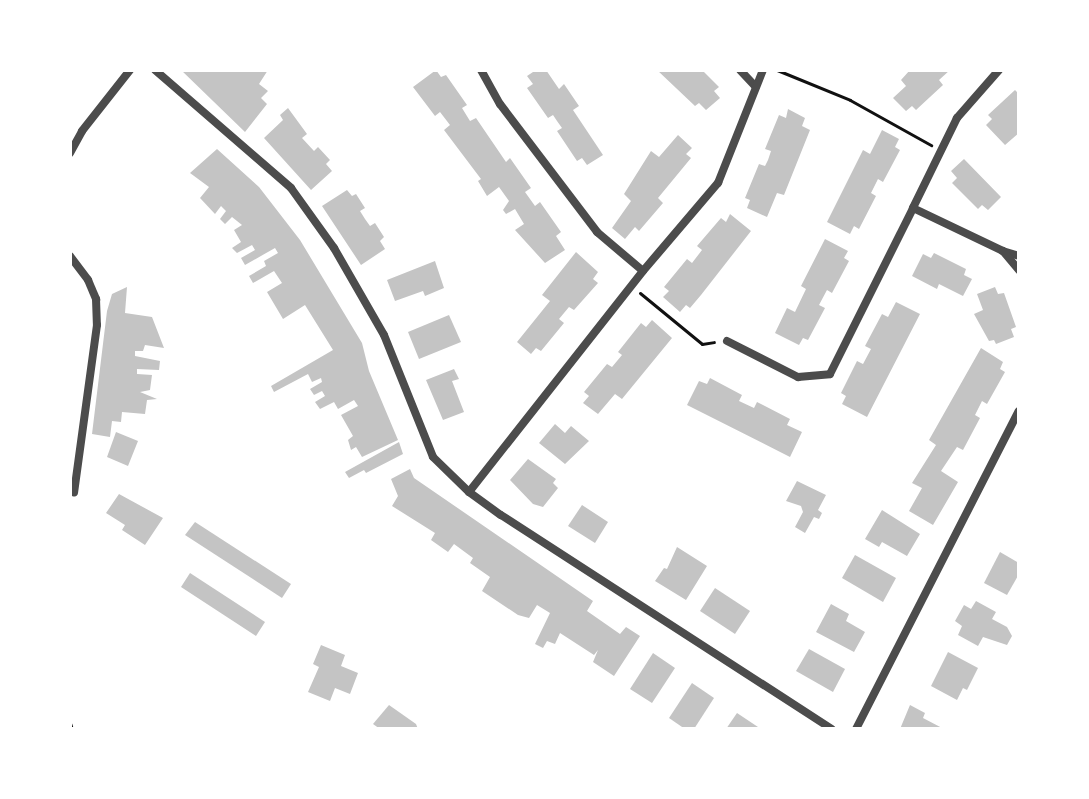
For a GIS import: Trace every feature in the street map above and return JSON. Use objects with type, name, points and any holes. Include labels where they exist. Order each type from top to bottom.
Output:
[{"type":"street","points":[[70,153],[82,131],[130,70]]},
{"type":"street","points":[[155,70],[291,188],[334,248],[384,335],[433,457],[469,492],[832,729]]},
{"type":"street","points":[[481,70],[500,104],[597,232],[643,271]]},
{"type":"street","points":[[740,70],[756,87]]},
{"type":"street","points":[[469,492],[643,271],[718,183],[763,70]]},
{"type":"street","points":[[727,341],[798,377],[830,374],[940,150],[967,103],[999,70]]},
{"type":"street","points":[[913,208],[1019,256]]},
{"type":"street","points":[[1003,251],[1019,270]]},
{"type":"street","points":[[70,256],[88,280],[96,299],[97,325],[74,492]]},
{"type":"street","points":[[856,729],[1019,411]]},
{"type":"path","points":[[777,70],[850,100],[940,150]]},
{"type":"path","points":[[631,286],[702,344],[727,341]]},
{"type":"path","points":[[70,723],[72,729]]},
{"type":"building","points":[[181,70],[268,70],[259,84],[268,91],[261,98],[267,104],[245,132]]},
{"type":"building","points":[[436,70],[441,77],[446,75],[467,105],[462,108],[470,121],[476,118],[506,162],[510,158],[531,188],[525,192],[535,206],[540,202],[561,232],[556,236],[565,250],[545,263],[515,230],[524,224],[515,209],[506,214],[503,210],[509,201],[499,187],[487,196],[478,181],[481,179],[444,130],[450,125],[440,112],[435,116],[413,87]]},
{"type":"building","points":[[536,70],[546,70],[559,89],[564,84],[579,106],[573,110],[603,155],[587,165],[582,158],[577,161],[557,131],[562,128],[553,115],[548,118],[527,88],[533,84],[527,76]]},
{"type":"building","points":[[657,70],[702,70],[719,87],[714,91],[720,98],[706,110],[699,103],[695,106]]},
{"type":"building","points":[[910,70],[950,70],[939,80],[943,85],[916,110],[912,106],[906,111],[893,98],[906,86],[901,80]]},
{"type":"building","points":[[1015,90],[1019,94],[1019,133],[1005,145],[986,125],[992,119],[988,115]]},
{"type":"building","points":[[288,108],[307,134],[302,138],[314,151],[318,147],[330,160],[326,164],[332,171],[311,190],[264,138],[283,120],[280,115]]},
{"type":"building","points":[[788,109],[805,118],[802,126],[810,130],[784,195],[777,193],[767,217],[747,208],[750,200],[745,198],[759,164],[765,166],[768,160],[771,151],[765,149],[779,115],[786,118]]},
{"type":"building","points":[[882,130],[899,139],[895,147],[900,150],[883,182],[878,179],[871,193],[876,196],[859,229],[854,226],[850,234],[827,222],[863,150],[870,154]]},
{"type":"building","points":[[678,135],[692,148],[686,154],[691,158],[658,198],[663,203],[639,231],[635,227],[625,239],[612,228],[631,201],[624,194],[651,151],[659,157]]},
{"type":"building","points":[[217,149],[259,187],[300,240],[362,343],[369,371],[398,440],[362,457],[356,447],[351,450],[348,440],[353,436],[341,415],[358,406],[354,400],[338,409],[334,402],[320,409],[315,402],[325,396],[322,391],[314,395],[310,389],[322,382],[321,378],[312,382],[308,374],[274,392],[271,386],[333,350],[305,305],[283,319],[267,292],[282,283],[274,271],[253,283],[249,276],[266,266],[264,261],[278,253],[275,248],[245,265],[241,258],[255,250],[252,245],[237,253],[232,248],[241,242],[234,230],[242,225],[232,217],[225,224],[220,219],[226,211],[221,206],[215,214],[200,198],[209,187],[190,173]]},
{"type":"building","points":[[964,159],[1001,197],[988,210],[982,205],[978,209],[952,183],[957,178],[951,171]]},
{"type":"building","points":[[347,190],[352,196],[356,194],[365,208],[360,211],[365,219],[370,226],[375,223],[384,237],[380,241],[385,249],[361,265],[322,206]]},
{"type":"building","points":[[730,214],[751,231],[690,308],[686,305],[680,312],[663,297],[669,291],[664,287],[687,259],[692,263],[702,250],[697,246],[721,218],[726,222]]},
{"type":"building","points":[[825,239],[848,251],[844,258],[849,261],[832,293],[827,290],[819,305],[825,308],[808,340],[803,338],[799,345],[775,333],[787,308],[795,312],[806,289],[801,286]]},
{"type":"building","points":[[576,252],[598,272],[593,279],[598,283],[574,310],[569,307],[559,319],[564,323],[541,351],[536,348],[531,354],[517,342],[550,301],[542,295]]},
{"type":"building","points":[[934,253],[966,269],[964,275],[972,279],[963,296],[939,284],[937,289],[912,276],[923,254],[931,258]]},
{"type":"building","points":[[435,261],[444,288],[425,296],[423,291],[395,301],[387,280]]},
{"type":"building","points":[[127,287],[125,313],[152,317],[164,348],[145,345],[143,351],[135,351],[135,356],[160,361],[159,370],[137,369],[137,374],[152,375],[150,390],[140,392],[157,399],[147,400],[145,414],[122,412],[121,422],[112,421],[110,437],[92,434],[107,311],[112,294]]},
{"type":"building","points":[[995,287],[998,294],[1004,293],[1016,327],[1011,329],[1014,337],[996,344],[994,340],[989,341],[974,314],[983,310],[977,294]]},
{"type":"building","points":[[896,302],[920,314],[867,417],[842,404],[846,396],[841,393],[857,361],[863,364],[871,349],[865,346],[882,314],[888,317]]},
{"type":"building","points":[[449,315],[461,342],[419,359],[408,332]]},
{"type":"building","points":[[652,320],[672,338],[622,399],[615,394],[598,414],[583,403],[589,396],[584,392],[607,364],[612,367],[622,355],[618,352],[641,323],[646,327]]},
{"type":"building","points":[[981,348],[1003,362],[1000,369],[1005,372],[987,404],[982,401],[975,415],[980,418],[963,450],[957,447],[941,471],[958,482],[933,525],[909,511],[922,488],[912,483],[936,445],[929,440]]},
{"type":"building","points":[[454,369],[459,379],[452,381],[464,412],[443,420],[426,380]]},
{"type":"building","points":[[710,378],[742,395],[739,401],[754,408],[757,402],[790,419],[787,425],[802,432],[790,457],[687,405],[699,381],[707,384]]},
{"type":"building","points":[[555,424],[565,433],[571,426],[589,441],[565,464],[539,443]]},
{"type":"building","points":[[116,432],[138,441],[128,466],[107,457]]},
{"type":"building","points":[[399,442],[403,454],[366,473],[364,470],[349,478],[345,472]]},
{"type":"building","points":[[528,459],[556,479],[553,483],[558,488],[543,507],[533,504],[510,480]]},
{"type":"building","points":[[410,469],[414,478],[593,601],[587,611],[620,634],[626,627],[640,636],[614,676],[593,662],[598,650],[594,655],[560,633],[555,644],[547,641],[543,648],[535,644],[550,613],[537,605],[529,618],[518,615],[482,591],[490,577],[470,563],[473,558],[454,544],[448,552],[431,540],[435,533],[392,506],[398,496],[391,479]]},
{"type":"building","points":[[797,481],[826,495],[818,510],[822,513],[819,519],[814,517],[805,533],[795,527],[803,512],[801,506],[786,501]]},
{"type":"building","points":[[119,494],[163,518],[145,545],[122,530],[125,525],[106,513]]},
{"type":"building","points":[[582,505],[608,522],[595,543],[568,526]]},
{"type":"building","points":[[882,510],[920,534],[907,556],[882,542],[879,547],[865,539]]},
{"type":"building","points":[[195,522],[291,584],[282,598],[185,535]]},
{"type":"building","points":[[677,547],[707,566],[686,600],[655,581],[664,568],[667,569]]},
{"type":"building","points":[[1000,552],[1019,563],[1019,574],[1007,595],[984,583]]},
{"type":"building","points":[[855,555],[896,578],[883,602],[842,578]]},
{"type":"building","points":[[190,573],[265,622],[256,636],[181,587]]},
{"type":"building","points":[[715,588],[750,611],[735,634],[700,611]]},
{"type":"building","points":[[976,601],[996,612],[992,619],[1007,627],[1012,636],[1007,645],[983,637],[978,646],[958,635],[962,626],[955,621],[964,605],[971,609]]},
{"type":"building","points":[[831,604],[849,614],[846,621],[865,632],[854,652],[816,632]]},
{"type":"building","points":[[321,645],[345,655],[341,666],[358,673],[350,694],[335,688],[330,701],[308,692],[319,667],[313,664]]},
{"type":"building","points":[[809,649],[845,669],[833,692],[796,671]]},
{"type":"building","points":[[948,652],[978,668],[967,690],[963,688],[957,700],[931,686]]},
{"type":"building","points":[[653,653],[675,668],[652,703],[630,689]]},
{"type":"building","points":[[692,683],[714,698],[694,729],[685,729],[669,718]]},
{"type":"building","points":[[389,705],[416,724],[418,729],[380,729],[373,724]]},
{"type":"building","points":[[910,705],[925,713],[923,718],[944,729],[900,729]]},
{"type":"building","points":[[737,713],[761,729],[726,729]]}]
